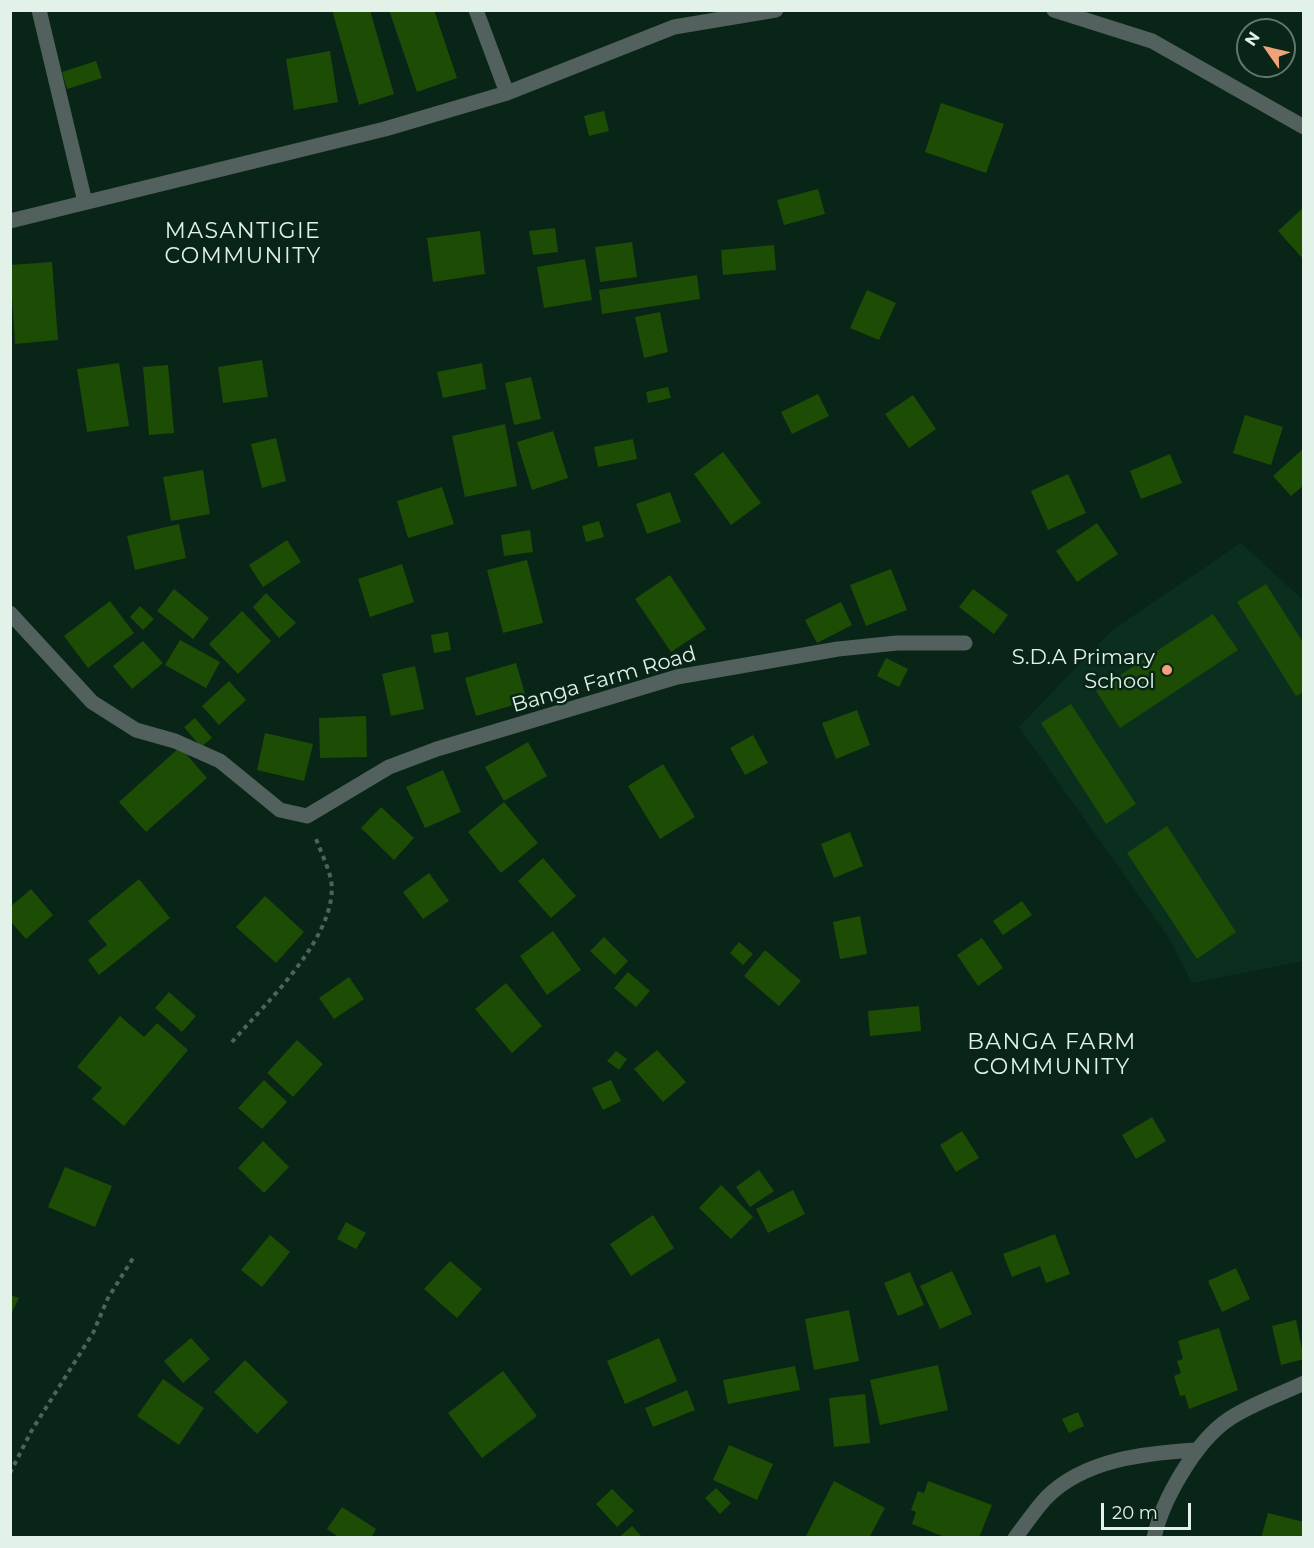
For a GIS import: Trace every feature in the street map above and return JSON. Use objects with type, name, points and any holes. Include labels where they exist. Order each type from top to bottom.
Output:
[{"type":"street","points":[[39,10],[85,202]]},
{"type":"street","points":[[476,10],[507,93]]},
{"type":"street","points":[[10,221],[385,129],[507,93],[674,27],[776,10]]},
{"type":"street","points":[[1054,10],[1152,41],[1304,126]]},
{"type":"street","points":[[10,613],[92,702],[135,730],[175,741],[220,761],[280,810],[307,816]]},
{"type":"street","name":"Banga Farm Road","points":[[307,816],[389,767],[437,749],[676,677],[838,649],[897,643],[965,643]]},
{"type":"street","points":[[1154,1538],[1159,1516],[1197,1450],[1228,1419],[1304,1383]]},
{"type":"street","points":[[1015,1538],[1047,1497],[1084,1472],[1144,1454],[1197,1450]]},
{"type":"path","points":[[232,1042],[303,962],[331,906],[331,880],[307,816]]},
{"type":"path","points":[[10,1473],[32,1430],[93,1333],[108,1298],[135,1255]]},
{"type":"shaded area","points":[[1241,543],[1303,600],[1303,961],[1192,983],[1169,938],[1019,727],[1112,630]]},
{"type":"building","points":[[332,10],[370,10],[394,94],[359,105]]},
{"type":"building","points":[[389,10],[434,10],[457,78],[417,92]]},
{"type":"building","points":[[330,51],[338,102],[294,110],[286,59]]},
{"type":"building","points":[[96,61],[102,78],[67,89],[62,72]]},
{"type":"building","points":[[941,103],[1004,124],[986,173],[925,152]]},
{"type":"building","points":[[604,111],[609,131],[589,136],[584,116]]},
{"type":"building","points":[[818,189],[825,214],[784,225],[777,200]]},
{"type":"building","points":[[1304,207],[1304,260],[1278,231]]},
{"type":"building","points":[[555,228],[558,252],[533,255],[529,231]]},
{"type":"building","points":[[480,231],[485,274],[433,282],[427,238]]},
{"type":"building","points":[[632,242],[637,277],[600,282],[595,247]]},
{"type":"building","points":[[774,245],[776,270],[723,275],[721,250]]},
{"type":"building","points":[[585,259],[592,300],[544,308],[537,267]]},
{"type":"building","points":[[52,262],[58,340],[15,344],[10,265]]},
{"type":"building","points":[[697,275],[700,299],[602,314],[599,290]]},
{"type":"building","points":[[867,290],[896,303],[879,340],[850,328]]},
{"type":"building","points":[[660,312],[668,352],[644,358],[635,317]]},
{"type":"building","points":[[262,360],[268,397],[223,403],[218,367]]},
{"type":"building","points":[[119,363],[129,426],[87,432],[77,369]]},
{"type":"building","points":[[482,363],[486,389],[443,398],[437,372]]},
{"type":"building","points":[[168,365],[174,433],[149,435],[143,367]]},
{"type":"building","points":[[531,377],[541,419],[514,425],[505,383]]},
{"type":"building","points":[[668,387],[671,398],[648,403],[646,392]]},
{"type":"building","points":[[818,394],[829,416],[792,434],[781,412]]},
{"type":"building","points":[[913,395],[936,429],[909,448],[885,414]]},
{"type":"building","points":[[1245,415],[1283,427],[1271,465],[1233,453]]},
{"type":"building","points":[[505,424],[517,486],[465,497],[452,436]]},
{"type":"building","points":[[553,431],[568,478],[532,490],[517,442]]},
{"type":"building","points":[[276,438],[286,481],[262,488],[251,444]]},
{"type":"building","points":[[633,439],[637,459],[598,467],[594,447]]},
{"type":"building","points":[[1304,448],[1304,485],[1291,496],[1273,476]]},
{"type":"building","points":[[723,452],[761,503],[731,525],[694,474]]},
{"type":"building","points":[[1170,454],[1182,483],[1141,499],[1130,471]]},
{"type":"building","points":[[203,470],[210,514],[171,521],[163,477]]},
{"type":"building","points":[[1068,474],[1086,513],[1048,530],[1031,491]]},
{"type":"building","points":[[442,487],[454,524],[408,538],[397,501]]},
{"type":"building","points":[[670,492],[681,522],[647,534],[636,504]]},
{"type":"building","points":[[599,521],[604,537],[586,542],[582,526]]},
{"type":"building","points":[[1097,523],[1118,554],[1077,582],[1056,551]]},
{"type":"building","points":[[179,524],[186,558],[135,570],[127,536]]},
{"type":"building","points":[[530,530],[533,552],[504,556],[501,535]]},
{"type":"building","points":[[287,540],[301,562],[263,587],[249,565]]},
{"type":"building","points":[[527,560],[543,623],[503,633],[487,570]]},
{"type":"building","points":[[402,564],[414,602],[370,617],[358,579]]},
{"type":"building","points":[[891,569],[907,610],[866,626],[850,585]]},
{"type":"building","points":[[670,575],[706,629],[671,652],[635,599]]},
{"type":"building","points":[[1266,584],[1304,644],[1304,692],[1296,696],[1237,602]]},
{"type":"building","points":[[174,589],[209,618],[193,639],[157,611]]},
{"type":"building","points":[[973,589],[1008,615],[994,634],[959,607]]},
{"type":"building","points":[[266,593],[296,623],[279,638],[253,607]]},
{"type":"building","points":[[110,601],[134,633],[88,668],[64,636]]},
{"type":"building","points":[[841,602],[852,625],[817,643],[805,620]]},
{"type":"building","points":[[140,606],[154,619],[143,630],[130,617]]},
{"type":"building","points":[[242,611],[271,641],[238,674],[209,644]]},
{"type":"building","name":"S.D.A Primary School","points":[[1213,614],[1238,650],[1120,728],[1096,691]]},
{"type":"building","points":[[448,632],[451,650],[434,653],[431,635]]},
{"type":"building","points":[[180,640],[220,662],[206,688],[165,665]]},
{"type":"building","points":[[143,641],[163,663],[132,689],[113,666]]},
{"type":"building","points":[[886,658],[908,669],[899,687],[877,676]]},
{"type":"building","points":[[516,663],[527,701],[476,716],[465,678]]},
{"type":"building","points":[[415,666],[424,709],[391,716],[382,674]]},
{"type":"building","points":[[229,681],[246,700],[219,725],[202,706]]},
{"type":"building","name":"S.D.A Primary School","points":[[1071,704],[1136,804],[1106,824],[1041,723]]},
{"type":"building","points":[[857,710],[870,745],[836,759],[822,723]]},
{"type":"building","points":[[366,716],[367,757],[320,758],[319,718]]},
{"type":"building","points":[[195,718],[212,738],[201,747],[184,727]]},
{"type":"building","points":[[265,733],[313,744],[304,781],[257,770]]},
{"type":"building","points":[[753,735],[768,763],[745,775],[730,748]]},
{"type":"building","points":[[528,742],[547,776],[504,801],[485,767]]},
{"type":"building","points":[[180,747],[207,778],[146,832],[119,802]]},
{"type":"building","points":[[663,764],[695,817],[660,839],[628,786]]},
{"type":"building","points":[[443,770],[461,812],[425,828],[406,787]]},
{"type":"building","points":[[504,802],[538,843],[501,873],[468,832]]},
{"type":"building","points":[[381,807],[414,838],[394,860],[361,828]]},
{"type":"building","points":[[1167,826],[1236,932],[1197,959],[1127,853]]},
{"type":"building","points":[[850,832],[863,866],[834,878],[821,844]]},
{"type":"building","points":[[543,858],[576,896],[551,918],[518,881]]},
{"type":"building","points":[[429,873],[449,901],[423,919],[403,892]]},
{"type":"building","points":[[139,879],[170,918],[99,975],[88,960],[107,945],[88,921]]},
{"type":"building","points":[[31,889],[53,915],[26,939],[10,921],[10,907]]},
{"type":"building","points":[[265,896],[304,932],[276,963],[236,927]]},
{"type":"building","points":[[1022,901],[1032,915],[1003,935],[993,921]]},
{"type":"building","points":[[860,916],[867,954],[840,959],[833,922]]},
{"type":"building","points":[[553,931],[581,970],[547,995],[520,956]]},
{"type":"building","points":[[604,937],[628,961],[615,975],[590,951]]},
{"type":"building","points":[[982,938],[1003,968],[978,986],[957,955]]},
{"type":"building","points":[[739,942],[753,954],[743,965],[730,953]]},
{"type":"building","points":[[765,950],[801,981],[779,1006],[744,976]]},
{"type":"building","points":[[628,972],[650,991],[636,1007],[614,988]]},
{"type":"building","points":[[349,977],[364,999],[334,1019],[319,998]]},
{"type":"building","points":[[506,983],[542,1026],[512,1053],[475,1009]]},
{"type":"building","points":[[169,992],[196,1016],[182,1032],[155,1008]]},
{"type":"building","points":[[919,1006],[921,1031],[870,1036],[868,1011]]},
{"type":"building","points":[[120,1016],[144,1037],[157,1023],[188,1050],[124,1126],[92,1099],[102,1088],[77,1067]]},
{"type":"building","points":[[297,1040],[323,1064],[293,1097],[267,1073]]},
{"type":"building","points":[[657,1050],[686,1082],[663,1102],[634,1069]]},
{"type":"building","points":[[616,1051],[627,1059],[619,1070],[607,1061]]},
{"type":"building","points":[[264,1080],[287,1102],[262,1129],[238,1108]]},
{"type":"building","points":[[611,1080],[621,1101],[603,1110],[592,1088]]},
{"type":"building","points":[[1152,1117],[1166,1141],[1136,1159],[1122,1135]]},
{"type":"building","points":[[962,1131],[979,1158],[956,1172],[940,1145]]},
{"type":"building","points":[[263,1141],[289,1167],[264,1193],[238,1168]]},
{"type":"building","points":[[65,1167],[112,1186],[95,1227],[48,1207]]},
{"type":"building","points":[[759,1170],[774,1191],[750,1207],[736,1187]]},
{"type":"building","points":[[721,1185],[753,1217],[731,1239],[699,1208]]},
{"type":"building","points":[[793,1190],[805,1214],[768,1233],[756,1209]]},
{"type":"building","points":[[653,1215],[674,1248],[631,1276],[610,1244]]},
{"type":"building","points":[[346,1222],[366,1233],[356,1249],[337,1239]]},
{"type":"building","points":[[1055,1234],[1070,1274],[1046,1283],[1040,1266],[1012,1277],[1003,1254]]},
{"type":"building","points":[[270,1235],[290,1252],[262,1287],[241,1270]]},
{"type":"building","points":[[450,1261],[482,1289],[457,1318],[424,1289]]},
{"type":"building","points":[[1236,1268],[1250,1299],[1222,1312],[1208,1281]]},
{"type":"building","points":[[952,1271],[972,1314],[940,1329],[920,1286]]},
{"type":"building","points":[[910,1272],[924,1305],[898,1316],[884,1283]]},
{"type":"building","points":[[10,1295],[19,1298],[10,1316]]},
{"type":"building","points":[[849,1310],[859,1361],[814,1370],[805,1319]]},
{"type":"building","points":[[1296,1320],[1304,1359],[1281,1365],[1272,1326]]},
{"type":"building","points":[[1219,1328],[1238,1390],[1189,1409],[1185,1395],[1180,1396],[1174,1376],[1181,1373],[1177,1361],[1183,1359],[1178,1341]]},
{"type":"building","points":[[191,1338],[210,1359],[183,1383],[164,1361]]},
{"type":"building","points":[[659,1338],[677,1381],[625,1404],[607,1361]]},
{"type":"building","points":[[245,1360],[288,1402],[257,1434],[214,1392]]},
{"type":"building","points":[[938,1365],[948,1410],[880,1425],[870,1380]]},
{"type":"building","points":[[795,1366],[800,1390],[728,1404],[723,1380]]},
{"type":"building","points":[[503,1371],[537,1416],[482,1458],[448,1413]]},
{"type":"building","points":[[163,1379],[204,1408],[179,1445],[137,1416]]},
{"type":"building","points":[[687,1390],[695,1410],[653,1427],[645,1408]]},
{"type":"building","points":[[865,1394],[870,1443],[834,1447],[829,1398]]},
{"type":"building","points":[[1078,1412],[1084,1426],[1069,1433],[1062,1419]]},
{"type":"building","points":[[729,1445],[773,1464],[757,1500],[713,1480]]},
{"type":"building","points":[[834,1481],[885,1508],[869,1538],[805,1538]]},
{"type":"building","points":[[928,1481],[992,1505],[979,1538],[947,1538],[912,1524],[916,1512],[911,1510],[918,1491],[924,1493]]},
{"type":"building","points":[[716,1488],[731,1503],[720,1514],[705,1498]]},
{"type":"building","points":[[612,1489],[634,1511],[617,1527],[596,1504]]},
{"type":"building","points":[[342,1507],[376,1529],[371,1538],[340,1538],[327,1529]]},
{"type":"building","points":[[1268,1513],[1304,1522],[1304,1538],[1261,1538]]},
{"type":"building","points":[[632,1526],[643,1538],[618,1538]]},
{"type":"place","name":"S.D.A Primary School","points":[[1167,670]]},
{"type":"district","name":"MASANTIGIE COMMUNITY","points":[[243,244]]},
{"type":"district","name":"BANGA FARM COMMUNITY","points":[[1052,1056]]}]
